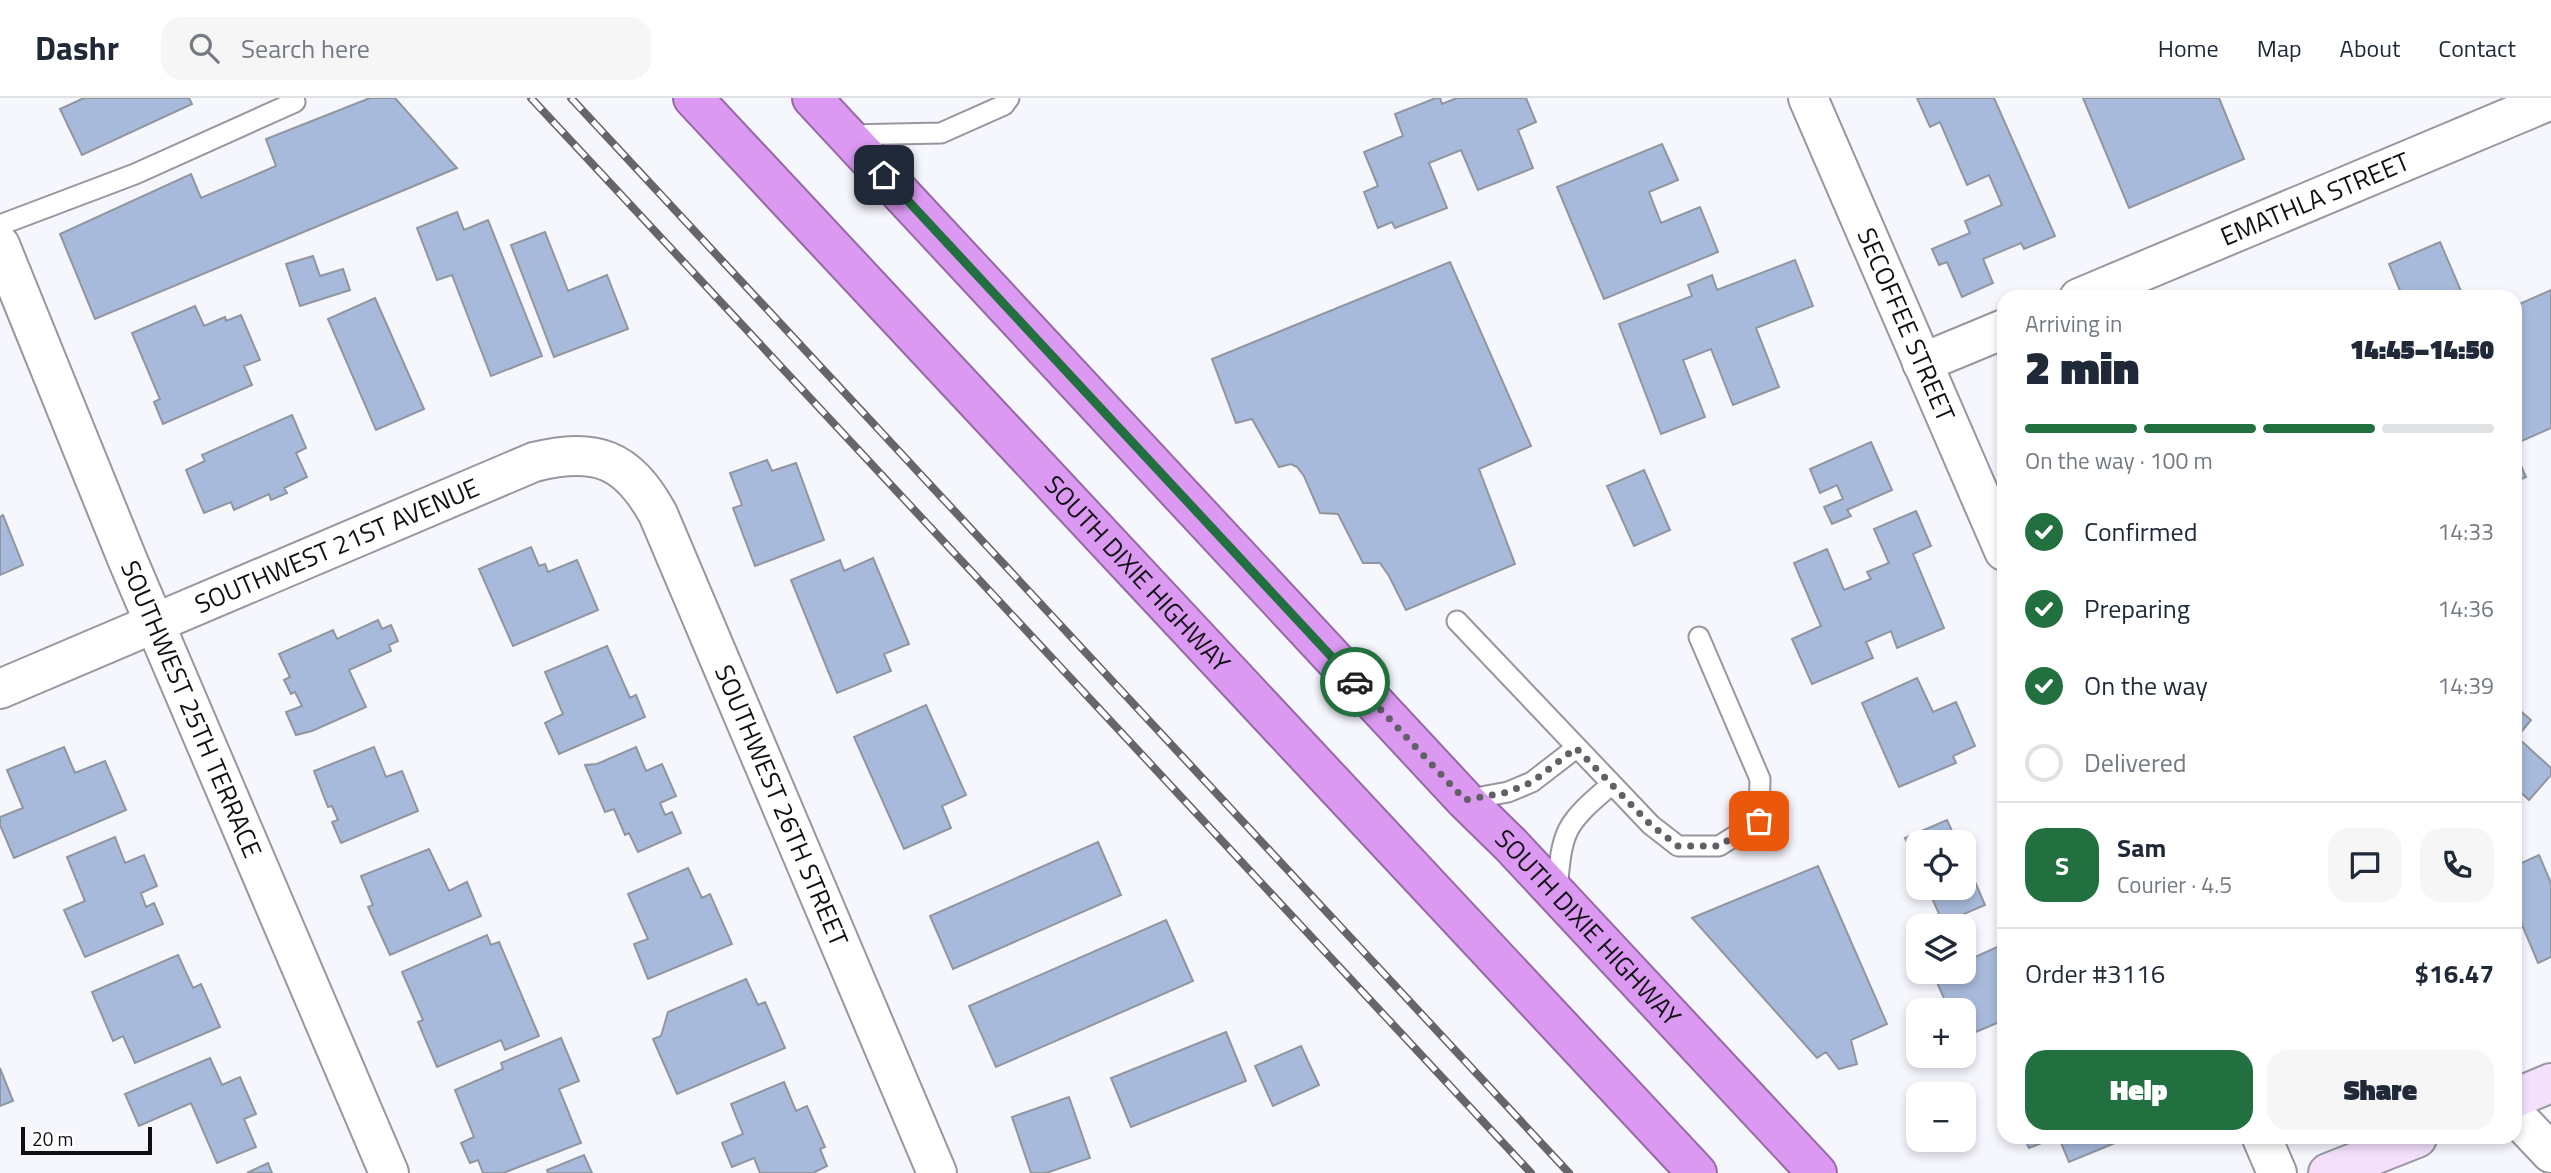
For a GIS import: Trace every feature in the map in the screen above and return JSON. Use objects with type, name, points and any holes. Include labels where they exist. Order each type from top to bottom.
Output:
[{"type":"highway","name":"SOUTH DIXIE HIGHWAY","points":[[692,98],[1697,1173]]},
{"type":"highway","name":"SOUTH DIXIE HIGHWAY","points":[[812,98],[1465,800],[1817,1173]]},
{"type":"street","name":"SECOFFEE STREET","points":[[1808,98],[1997,535]]},
{"type":"street","name":"EMATHLA STREET","points":[[2098,290],[2551,100]]},
{"type":"street","name":"SOUTHWEST 25TH TERRACE","points":[[0,245],[128,561],[389,1173]]},
{"type":"street","points":[[1922,363],[1997,332]]},
{"type":"street","name":"SOUTHWEST 21ST AVENUE","points":[[0,689],[534,462],[579,455],[602,458]]},
{"type":"street","name":"SOUTHWEST 26TH STREET","points":[[602,458],[626,471],[645,492],[658,514],[937,1173]]},
{"type":"street","points":[[2522,1095],[2551,1083]]},
{"type":"street","points":[[2522,1122],[2551,1153]]},
{"type":"street","points":[[2265,1144],[2277,1173]]},
{"type":"street","points":[[2328,1173],[2402,1144]]},
{"type":"lane","points":[[847,135],[941,133],[1004,105],[1009,98]]},
{"type":"lane","points":[[0,225],[135,174],[295,102]]},
{"type":"lane","points":[[1457,621],[1651,825],[1678,846],[1719,846],[1759,821],[1760,779],[1699,637]]},
{"type":"lane","points":[[1465,800],[1508,792],[1532,782],[1576,748]]},
{"type":"lane","points":[[1557,895],[1560,849],[1567,828],[1584,808],[1612,784]]},
{"type":"building","points":[[84,98],[189,98],[192,104],[82,155],[60,109]]},
{"type":"building","points":[[370,98],[395,98],[457,168],[95,319],[60,234],[191,174],[201,198],[276,166],[266,139]]},
{"type":"building","points":[[1440,98],[1442,104],[1457,98],[1526,98],[1536,122],[1518,130],[1533,168],[1478,190],[1461,150],[1429,163],[1447,208],[1395,228],[1392,222],[1378,228],[1364,192],[1378,186],[1364,152],[1403,136],[1395,114]]},
{"type":"building","points":[[1917,98],[1994,98],[2055,236],[2024,249],[2021,243],[1983,259],[1993,283],[1962,297],[1947,262],[1939,265],[1932,249],[1970,233],[1965,221],[2002,205],[1989,175],[1967,185],[1940,122],[1930,127]]},
{"type":"building","points":[[2083,98],[2219,98],[2244,159],[2129,208]]},
{"type":"building","points":[[1662,144],[1678,180],[1649,192],[1661,223],[1700,207],[1718,252],[1604,299],[1557,187]]},
{"type":"building","points":[[457,212],[464,230],[488,220],[542,356],[491,376],[452,275],[437,280],[417,228]]},
{"type":"building","points":[[545,232],[568,291],[607,275],[628,329],[554,357],[511,245]]},
{"type":"building","points":[[2440,242],[2461,290],[2400,290],[2389,264]]},
{"type":"building","points":[[313,256],[320,276],[343,269],[350,290],[300,306],[286,264]]},
{"type":"building","points":[[1795,260],[1813,306],[1756,328],[1779,387],[1733,405],[1711,349],[1683,360],[1705,417],[1661,434],[1619,324],[1692,296],[1688,285],[1712,275],[1717,290]]},
{"type":"building","points":[[1450,262],[1531,446],[1479,469],[1515,564],[1406,610],[1380,563],[1363,563],[1338,514],[1320,513],[1304,476],[1297,467],[1291,464],[1279,467],[1252,419],[1236,423],[1212,359]]},
{"type":"building","points":[[2551,290],[2551,428],[2522,441],[2522,303]]},
{"type":"building","points":[[375,298],[424,409],[376,430],[328,319]]},
{"type":"building","points":[[195,306],[204,326],[225,317],[226,321],[241,315],[260,360],[244,366],[252,385],[163,424],[154,402],[160,399],[132,333]]},
{"type":"building","points":[[292,415],[306,448],[296,453],[307,477],[284,488],[287,493],[271,500],[269,494],[234,510],[231,502],[204,513],[186,470],[205,461],[202,455]]},
{"type":"building","points":[[1871,442],[1892,490],[1847,510],[1851,516],[1832,524],[1824,507],[1843,499],[1837,485],[1820,493],[1810,469]]},
{"type":"building","points":[[767,460],[772,471],[796,463],[824,540],[755,566],[733,508],[742,505],[730,473]]},
{"type":"building","points":[[1644,470],[1670,530],[1634,546],[1607,486]]},
{"type":"building","points":[[1916,511],[1931,546],[1913,554],[1944,628],[1897,648],[1891,631],[1866,642],[1873,658],[1812,684],[1792,639],[1821,626],[1794,563],[1827,549],[1844,590],[1871,579],[1867,572],[1889,563],[1874,529]]},
{"type":"building","points":[[3,515],[23,565],[0,575],[0,517]]},
{"type":"building","points":[[531,547],[539,566],[545,564],[548,572],[577,560],[598,610],[513,646],[479,569]]},
{"type":"building","points":[[873,558],[909,644],[884,654],[891,671],[837,693],[791,580],[840,560],[844,571]]},
{"type":"building","points":[[378,620],[382,629],[391,625],[398,641],[389,645],[391,651],[349,670],[366,707],[312,731],[296,735],[286,712],[302,706],[295,692],[291,694],[284,680],[290,677],[279,654],[333,630],[337,639]]},
{"type":"building","points":[[607,646],[630,698],[636,695],[645,717],[559,754],[545,723],[563,714],[545,672]]},
{"type":"building","points":[[1917,678],[1933,712],[1956,702],[1975,746],[1953,756],[1956,763],[1899,787],[1862,703]]},
{"type":"building","points":[[926,705],[966,795],[942,806],[951,828],[904,849],[854,737]]},
{"type":"building","points":[[2522,712],[2531,720],[2522,731]]},
{"type":"building","points":[[2522,742],[2551,768],[2551,775],[2529,800],[2522,794]]},
{"type":"building","points":[[64,747],[75,773],[105,761],[126,810],[14,858],[0,825],[0,817],[23,808],[7,770]]},
{"type":"building","points":[[374,747],[386,777],[402,771],[418,811],[341,843],[332,822],[338,820],[332,806],[328,807],[314,771]]},
{"type":"building","points":[[636,747],[646,771],[662,764],[676,796],[660,803],[665,815],[672,812],[681,833],[638,852],[629,833],[625,835],[614,809],[605,812],[585,765],[597,764]]},
{"type":"building","points":[[1947,820],[1952,830],[1924,830]]},
{"type":"building","points":[[115,837],[125,863],[144,855],[157,886],[141,893],[146,907],[154,903],[163,924],[85,957],[64,910],[85,901],[67,857]]},
{"type":"building","points":[[1098,842],[1121,895],[953,969],[930,916]]},
{"type":"building","points":[[429,849],[449,891],[467,882],[481,916],[390,955],[368,907],[373,905],[361,876]]},
{"type":"building","points":[[2539,855],[2551,883],[2551,957],[2538,963],[2522,925],[2522,863]]},
{"type":"building","points":[[1818,866],[1887,1024],[1851,1040],[1857,1064],[1839,1069],[1826,1052],[1817,1058],[1692,918]]},
{"type":"building","points":[[688,868],[702,898],[710,894],[732,944],[648,979],[634,944],[648,939],[628,894]]},
{"type":"building","points":[[1976,884],[1985,905],[1964,914],[1939,914],[1933,900],[1976,900]]},
{"type":"building","points":[[1166,920],[1193,981],[996,1067],[969,1006]]},
{"type":"building","points":[[487,935],[491,945],[499,942],[539,1036],[505,1050],[501,1040],[437,1067],[418,1022],[423,1020],[402,972]]},
{"type":"building","points":[[1997,947],[1997,1023],[1976,1032],[1976,998],[1944,998],[1938,984],[1976,984],[1976,957]]},
{"type":"building","points":[[178,955],[193,988],[201,984],[220,1027],[135,1063],[123,1036],[113,1041],[92,992]]},
{"type":"building","points":[[746,979],[758,1005],[765,1002],[785,1048],[677,1094],[653,1039],[661,1036],[668,1012]]},
{"type":"building","points":[[1226,1032],[1246,1081],[1131,1127],[1111,1078]]},
{"type":"building","points":[[561,1038],[579,1081],[559,1089],[581,1143],[503,1173],[483,1173],[478,1160],[470,1163],[461,1143],[474,1137],[455,1090],[503,1069],[501,1063]]},
{"type":"building","points":[[1301,1046],[1319,1085],[1273,1106],[1255,1066]]},
{"type":"building","points":[[210,1058],[222,1085],[240,1077],[256,1114],[244,1119],[256,1147],[217,1163],[191,1103],[139,1126],[125,1094]]},
{"type":"building","points":[[0,1068],[13,1101],[0,1106]]},
{"type":"building","points":[[784,1082],[796,1111],[807,1106],[825,1147],[820,1149],[827,1166],[813,1173],[760,1173],[754,1158],[732,1167],[722,1143],[743,1134],[731,1104]]},
{"type":"building","points":[[1069,1097],[1090,1158],[1046,1173],[1031,1173],[1012,1117]]},
{"type":"building","points":[[2062,1144],[2112,1144],[2069,1162]]},
{"type":"building","points":[[584,1155],[592,1173],[548,1173],[547,1170]]},
{"type":"building","points":[[268,1163],[272,1173],[247,1173]]},
{"type":"railway","points":[[531,98],[1531,1173]]},
{"type":"railway","points":[[571,98],[1569,1173]]},
{"type":"way so far","points":[[1355,682],[1465,800],[1508,792],[1532,782],[1576,748],[1651,825],[1678,846],[1719,846],[1759,821]]},
{"type":"route","points":[[884,175],[1355,682]]}]
